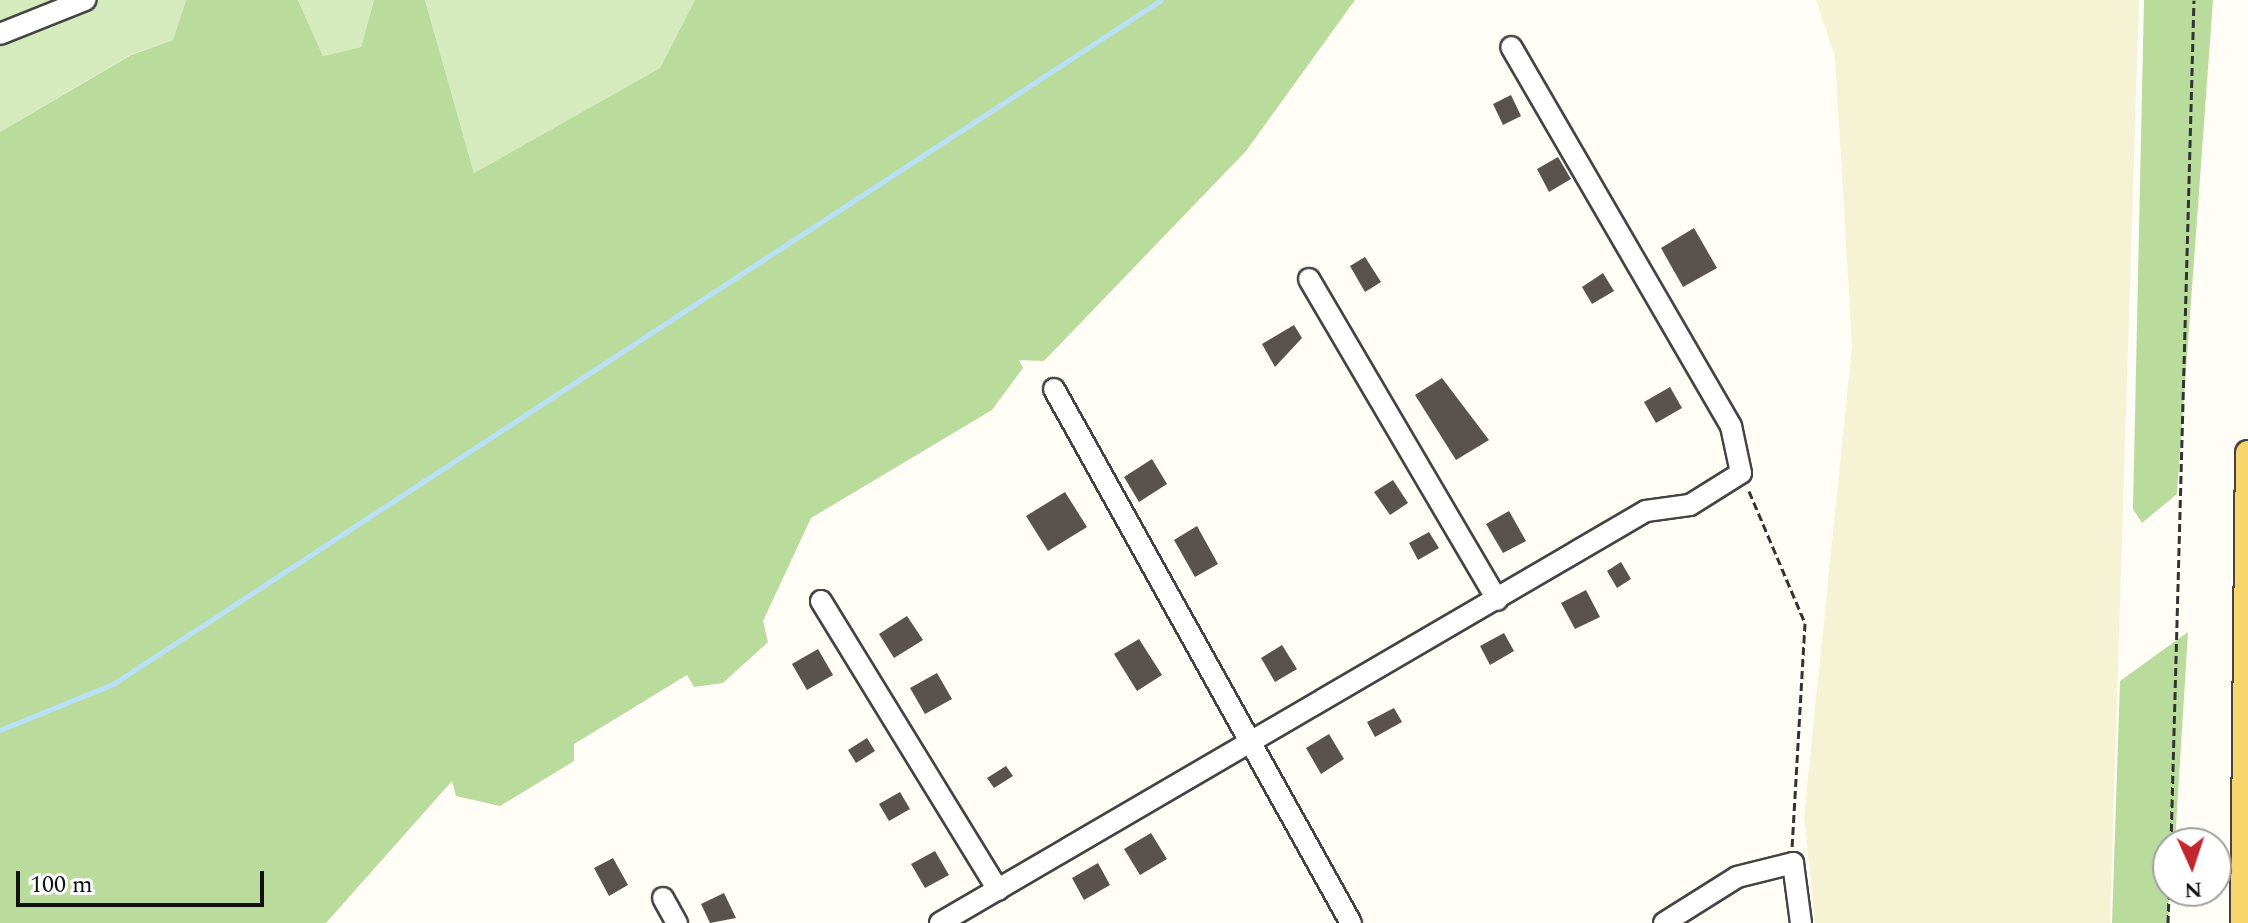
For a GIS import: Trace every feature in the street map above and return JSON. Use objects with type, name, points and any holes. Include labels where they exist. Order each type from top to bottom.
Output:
[{"type":"main road","points":[[2243,923],[2248,453]]},
{"type":"street","points":[[0,34],[85,0]]},
{"type":"street","points":[[940,923],[1252,746],[1646,511],[1690,505],[1741,473],[1731,426],[1511,47]]},
{"type":"street","points":[[1309,279],[1497,600]]},
{"type":"street","points":[[1054,389],[1351,923]]},
{"type":"street","points":[[821,601],[998,890]]},
{"type":"street","points":[[1664,923],[1737,877],[1793,863],[1801,923]]},
{"type":"street","points":[[663,898],[677,923]]},
{"type":"path","points":[[2171,827],[2194,0]]},
{"type":"path","points":[[1741,473],[1805,623],[1793,863]]},
{"type":"shaded area","points":[[1816,0],[2139,0],[2110,923],[1815,923],[1804,817],[1852,346],[1835,57]]},
{"type":"green space","points":[[0,0],[186,0],[173,40],[130,55],[0,132]]},
{"type":"green space","points":[[186,0],[298,0],[323,56],[361,47],[374,0],[425,0],[474,173],[660,68],[695,0],[1355,0],[1246,151],[1044,361],[1019,360],[1023,368],[992,410],[811,518],[763,621],[768,642],[723,683],[694,687],[687,675],[574,744],[574,761],[500,806],[456,796],[452,781],[326,923],[0,923],[0,132],[131,55],[173,40]]},
{"type":"green space","points":[[298,0],[374,0],[361,47],[323,56]]},
{"type":"green space","points":[[425,0],[695,0],[660,68],[474,173]]},
{"type":"green space","points":[[2144,0],[2213,0],[2177,494],[2142,523],[2133,509]]},
{"type":"green space","points":[[2188,632],[2176,827],[2152,827],[2152,907],[2169,907],[2169,923],[2112,923],[2120,681]]},
{"type":"building","points":[[1511,95],[1521,116],[1503,125],[1493,104]]},
{"type":"building","points":[[1558,157],[1571,179],[1549,192],[1537,169]]},
{"type":"building","points":[[1694,228],[1717,268],[1683,287],[1661,248]]},
{"type":"building","points":[[1365,257],[1381,282],[1365,292],[1350,266]]},
{"type":"building","points":[[1603,273],[1614,291],[1592,304],[1582,287]]},
{"type":"building","points":[[1294,325],[1302,338],[1275,367],[1262,344]]},
{"type":"building","points":[[1442,378],[1489,440],[1456,460],[1415,395]]},
{"type":"building","points":[[1670,387],[1682,408],[1656,423],[1644,402]]},
{"type":"building","points":[[1152,459],[1167,484],[1139,502],[1124,477]]},
{"type":"building","points":[[1393,480],[1408,503],[1390,515],[1374,492]]},
{"type":"building","points":[[1065,492],[1087,527],[1048,551],[1026,516]]},
{"type":"building","points":[[1509,511],[1526,541],[1503,553],[1486,524]]},
{"type":"building","points":[[1197,526],[1218,564],[1195,577],[1174,540]]},
{"type":"building","points":[[1429,532],[1439,548],[1418,560],[1409,543]]},
{"type":"building","points":[[1621,562],[1631,579],[1617,588],[1607,571]]},
{"type":"building","points":[[1586,590],[1600,617],[1575,629],[1561,603]]},
{"type":"building","points":[[907,616],[923,640],[894,658],[879,634]]},
{"type":"building","points":[[1504,633],[1514,651],[1490,665],[1480,646]]},
{"type":"building","points":[[1139,639],[1162,675],[1137,691],[1114,654]]},
{"type":"building","points":[[1282,645],[1297,669],[1275,682],[1261,658]]},
{"type":"building","points":[[818,649],[833,675],[807,690],[792,664]]},
{"type":"building","points":[[937,673],[952,699],[925,714],[910,688]]},
{"type":"building","points":[[1394,708],[1402,722],[1375,737],[1367,722]]},
{"type":"building","points":[[1329,734],[1344,759],[1321,774],[1306,748]]},
{"type":"building","points":[[867,738],[875,751],[856,763],[848,750]]},
{"type":"building","points":[[1006,766],[1013,776],[994,788],[987,778]]},
{"type":"building","points":[[900,792],[910,809],[889,821],[879,804]]},
{"type":"building","points":[[1151,833],[1167,859],[1140,875],[1124,849]]},
{"type":"building","points":[[935,851],[949,875],[925,888],[911,864]]},
{"type":"building","points":[[613,858],[628,885],[609,896],[594,868]]},
{"type":"building","points":[[1098,863],[1110,885],[1084,900],[1072,878]]},
{"type":"building","points":[[724,893],[736,918],[710,923],[701,904]]},
{"type":"waterway","points":[[0,730],[113,684],[1161,0]]}]
